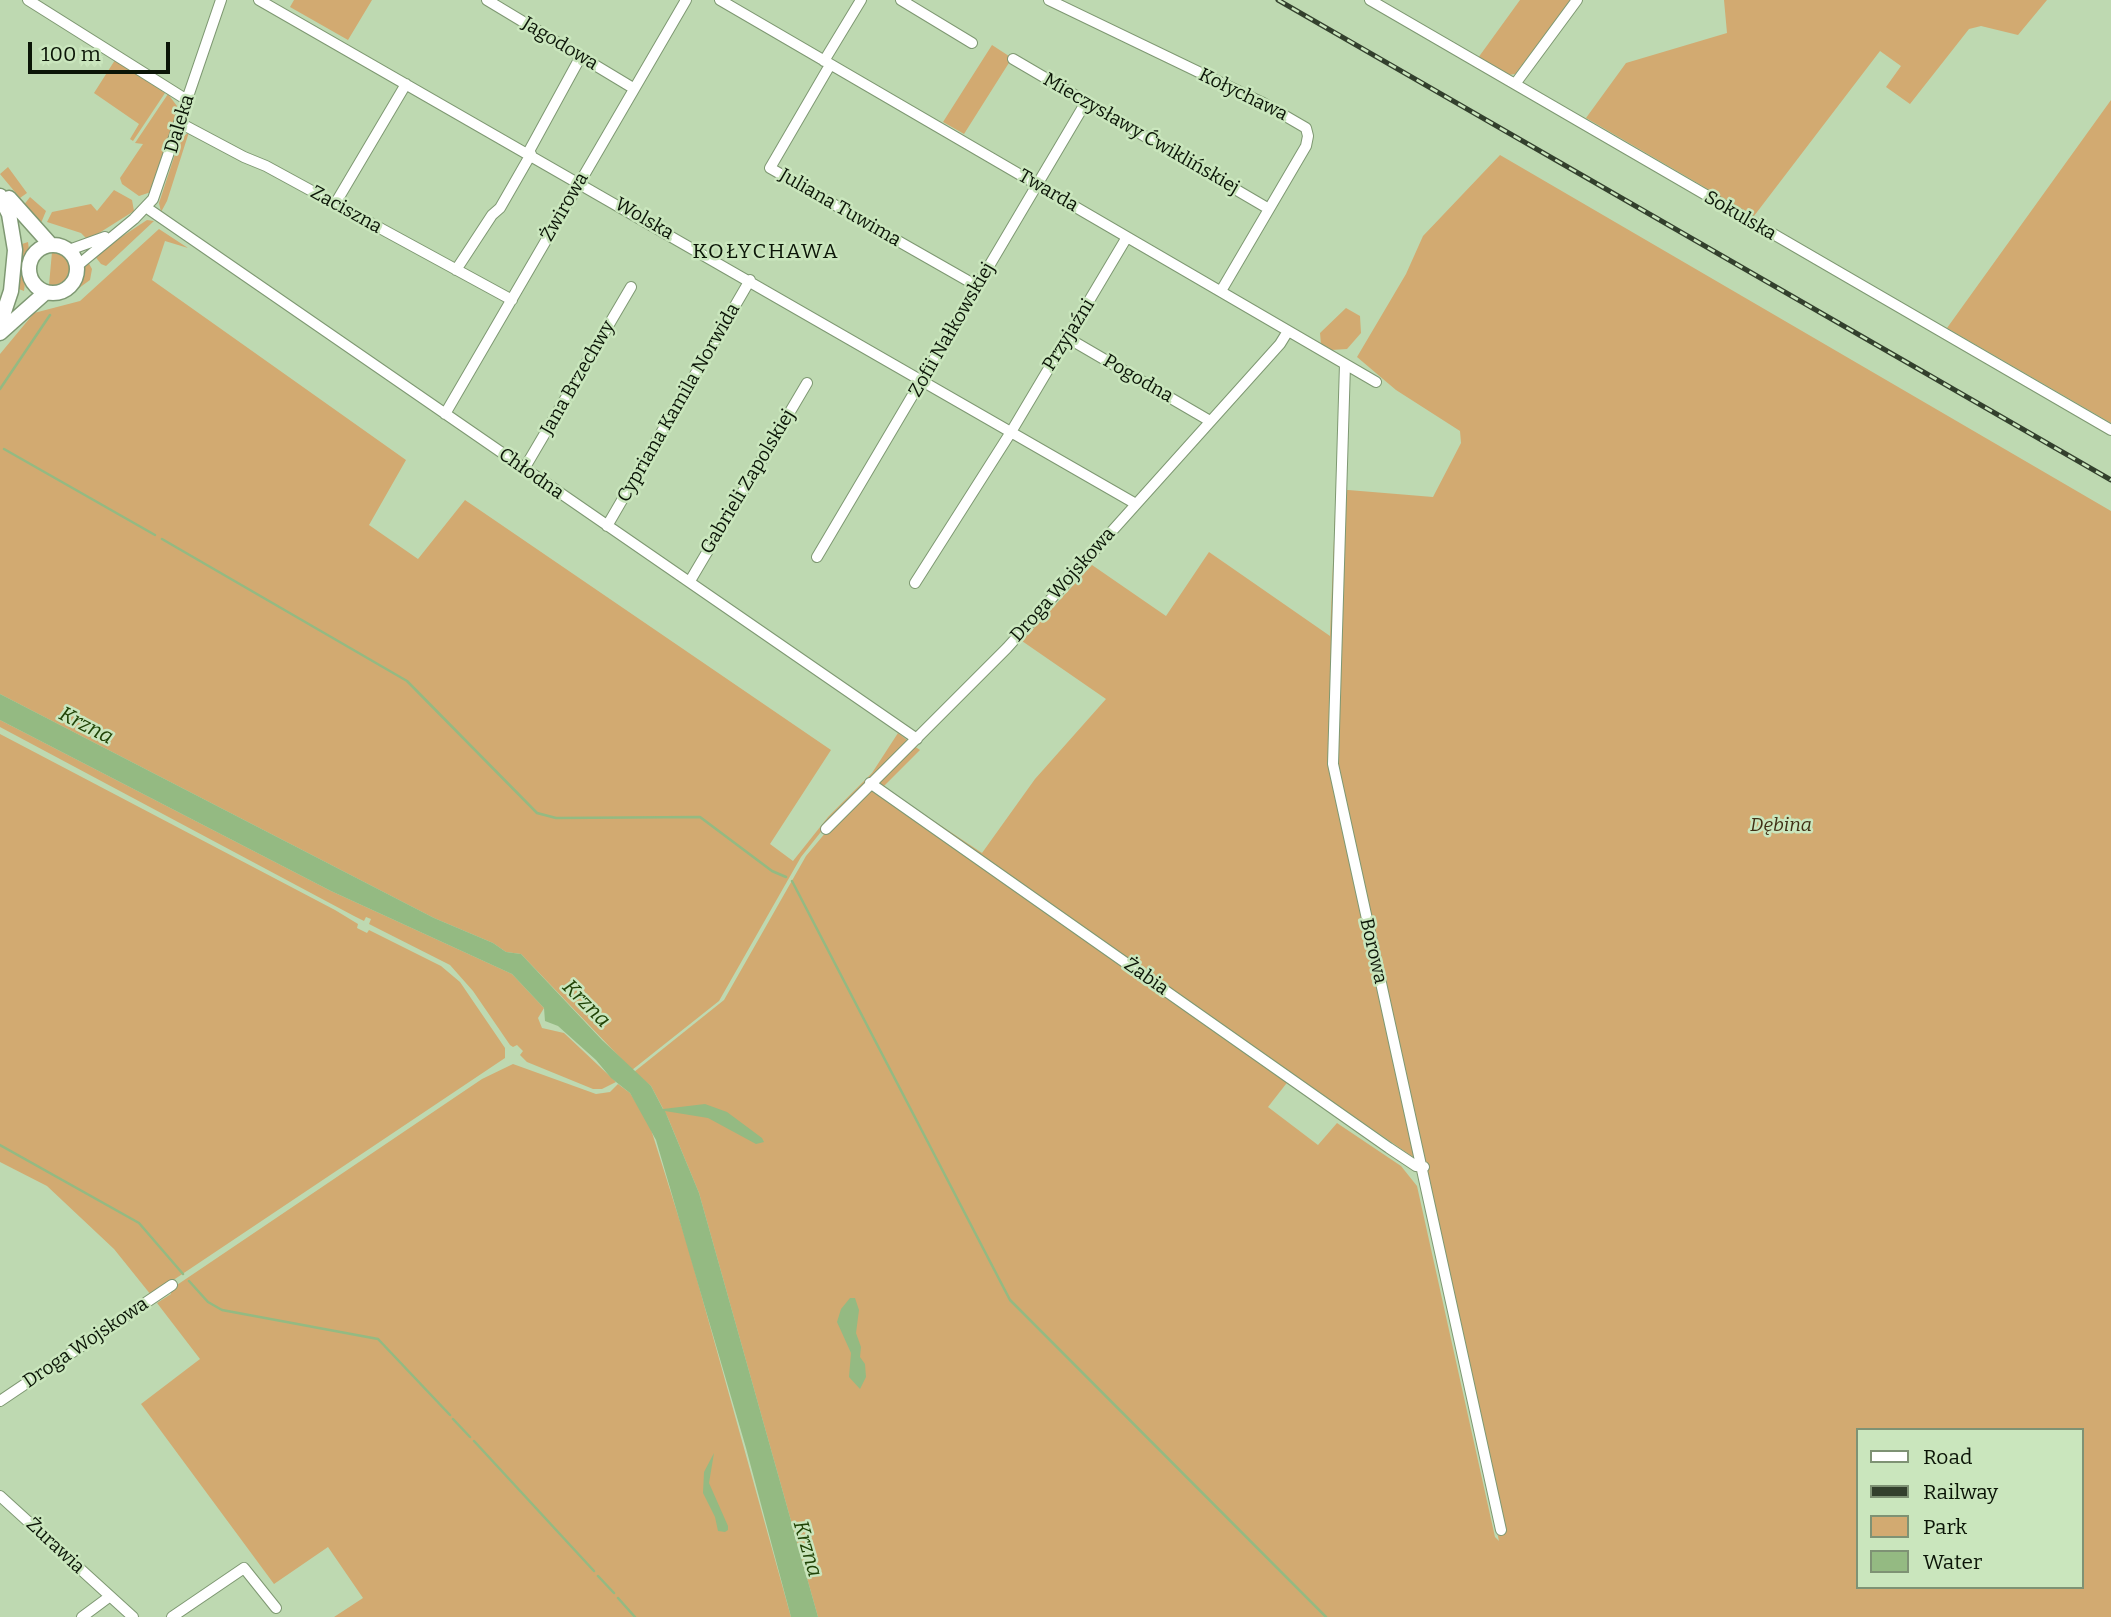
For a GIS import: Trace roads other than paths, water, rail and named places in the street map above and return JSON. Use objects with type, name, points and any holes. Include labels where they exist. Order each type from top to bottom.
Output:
[{"type":"street","points":[[28,0],[187,100]]},
{"type":"street","name":"Daleka","points":[[77,266],[146,208],[159,188],[221,0]]},
{"type":"street","name":"Wolska","points":[[260,0],[1136,504]]},
{"type":"street","name":"Jagodowa","points":[[486,0],[633,88]]},
{"type":"street","name":"Żwirowa","points":[[445,414],[686,0]]},
{"type":"street","name":"Twarda","points":[[720,0],[1376,382]]},
{"type":"street","points":[[827,63],[860,0]]},
{"type":"street","points":[[901,0],[971,43]]},
{"type":"street","name":"Kołychawa","points":[[1049,0],[1302,124],[1308,133],[1307,142],[1221,291]]},
{"type":"street","name":"Sokulska","points":[[1370,0],[2111,430]]},
{"type":"street","points":[[1516,84],[1577,0]]},
{"type":"street","points":[[456,270],[492,215],[500,208],[581,57]]},
{"type":"street","name":"Mieczysławy Ćwiklińskiej","points":[[1013,59],[1269,209]]},
{"type":"street","name":"Juliana Tuwima","points":[[827,63],[770,168],[976,286]]},
{"type":"street","points":[[335,204],[406,84]]},
{"type":"street","name":"Zofii Nałkowskiej","points":[[817,557],[1086,102]]},
{"type":"street","name":"Zaciszna","points":[[180,123],[512,300]]},
{"type":"street","points":[[0,186],[17,210],[50,244],[69,250],[77,266],[75,280],[69,287],[56,293],[46,292],[31,280],[28,267],[33,254],[32,246],[17,210]]},
{"type":"street","points":[[0,196],[9,214],[15,250],[11,290],[2,328]]},
{"type":"street","name":"Chłodna","points":[[146,208],[917,738]]},
{"type":"street","name":"Daleka","points":[[69,250],[115,233]]},
{"type":"street","name":"Przyjaźni","points":[[915,583],[1011,432],[1127,237]]},
{"type":"street","points":[[33,254],[50,244]]},
{"type":"street","points":[[2,328],[31,280]]},
{"type":"street","name":"Cypriana Kamila Norwida","points":[[607,526],[750,280]]},
{"type":"street","name":"Jana Brzechwy","points":[[524,469],[631,287]]},
{"type":"street","points":[[2,328],[46,292]]},
{"type":"street","name":"Droga Wojskowa","points":[[826,829],[1007,648],[1280,344],[1288,331]]},
{"type":"street","name":"Pogodna","points":[[1066,337],[1210,421]]},
{"type":"street","name":"Borowa","points":[[1345,364],[1333,764],[1424,1167],[1501,1530]]},
{"type":"street","name":"Gabrieli Zapolskiej","points":[[690,581],[807,383]]},
{"type":"street","name":"Żabia","points":[[870,783],[1389,1148],[1424,1167]]},
{"type":"street","name":"Droga Wojskowa","points":[[0,1401],[172,1285]]},
{"type":"street","name":"Żurawia","points":[[0,1496],[133,1617]]},
{"type":"street","points":[[172,1617],[244,1567],[276,1608]]},
{"type":"street","points":[[82,1617],[109,1597]]},
{"type":"water","points":[[0,694],[434,918],[493,943],[506,952],[521,954],[602,1040],[651,1086],[663,1109],[705,1104],[727,1112],[762,1138],[764,1142],[756,1144],[708,1118],[665,1111],[699,1193],[818,1617],[791,1617],[746,1448],[656,1140],[630,1093],[558,1026],[545,1021],[544,1008],[512,974],[331,891],[0,720]]},
{"type":"water","points":[[850,1298],[855,1298],[859,1310],[856,1333],[861,1347],[860,1357],[865,1364],[866,1377],[860,1389],[849,1377],[851,1353],[837,1322],[841,1309]]},
{"type":"water","points":[[714,1453],[709,1483],[728,1526],[725,1532],[718,1531],[715,1517],[703,1493],[704,1472]]},
{"type":"waterway","points":[[0,389],[50,315]]},
{"type":"waterway","points":[[4,449],[155,535]]},
{"type":"waterway","points":[[162,539],[407,681],[537,813],[556,818],[700,817],[772,871],[786,877]]},
{"type":"waterway","points":[[792,881],[1010,1300],[1326,1617]]},
{"type":"waterway","points":[[0,1145],[139,1223],[183,1274]]},
{"type":"waterway","points":[[189,1281],[208,1302],[222,1310],[378,1339],[450,1415]]},
{"type":"waterway","points":[[453,1419],[470,1437]]},
{"type":"waterway","points":[[474,1441],[594,1571]]},
{"type":"waterway","points":[[598,1576],[614,1593]]},
{"type":"waterway","points":[[618,1598],[635,1617]]},
{"type":"railway","points":[[1278,0],[2111,480]]},
{"type":"district","name":"KOŁYCHAWA","points":[[766,252]]},
{"type":"water label","name":"Krzna","points":[[86,726]]},
{"type":"water label","name":"Krzna","points":[[586,1004]]},
{"type":"water label","name":"Krzna","points":[[807,1549]]},
{"type":"park label","name":"Dębina","points":[[1781,826]]}]
